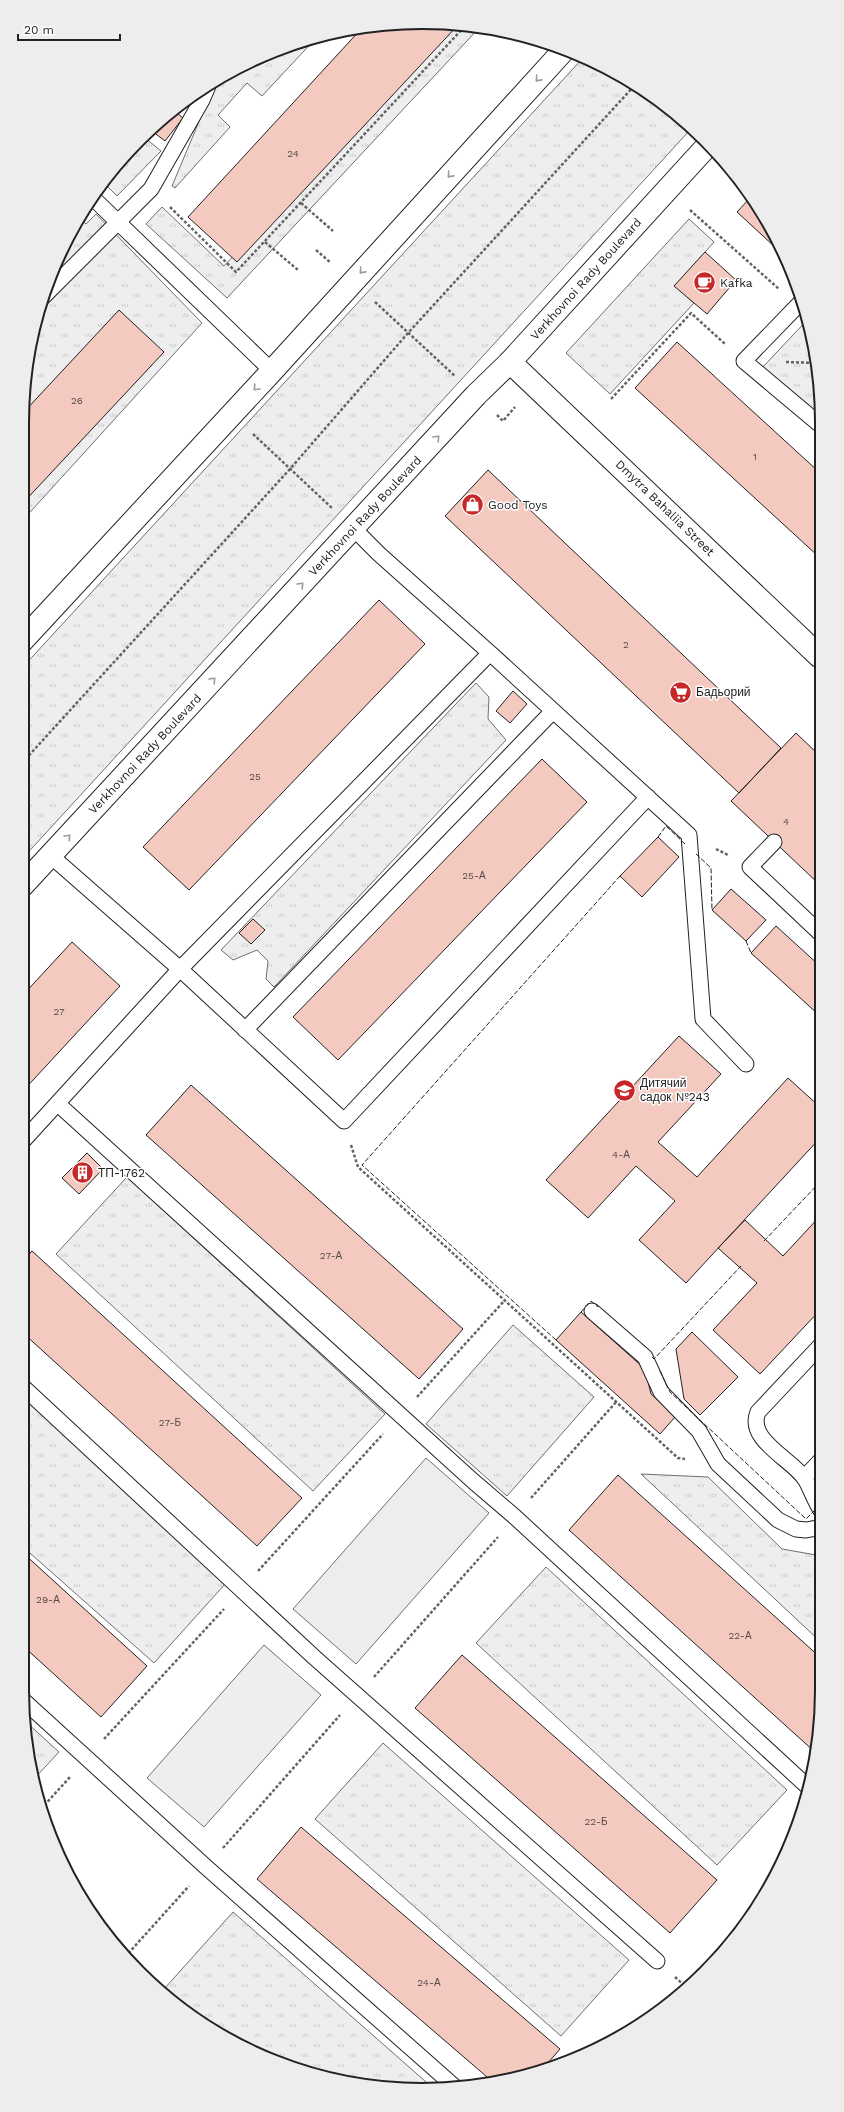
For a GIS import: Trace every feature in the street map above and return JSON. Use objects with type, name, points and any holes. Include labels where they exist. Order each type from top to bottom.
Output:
[{"type":"street","points":[[29,633],[272,371],[560,54]]},
{"type":"street","name":"Verkhovnoi Rady Boulevard","points":[[29,879],[476,395],[510,362],[704,149]]},
{"type":"street","name":"Dmytra Bahaliia Street","points":[[510,362],[815,652]]},
{"type":"lane","points":[[54,286],[151,189],[204,95]]},
{"type":"lane","points":[[97,202],[272,371]]},
{"type":"lane","points":[[797,306],[744,361],[815,421]]},
{"type":"lane","points":[[353,528],[689,835],[703,1019],[746,1064]]},
{"type":"lane","points":[[29,1135],[180,969],[490,652]]},
{"type":"lane","points":[[245,1030],[554,711]]},
{"type":"lane","points":[[51,856],[180,969],[344,1121],[648,797]]},
{"type":"lane","points":[[774,842],[750,868],[815,928]]},
{"type":"lane","points":[[58,1104],[473,1481],[515,1517],[804,1783]]},
{"type":"lane","points":[[592,1311],[645,1358],[661,1392],[699,1431],[718,1464],[778,1520],[786,1525],[806,1530],[815,1528]]},
{"type":"lane","points":[[815,1351],[758,1412],[755,1419],[755,1427],[760,1436],[804,1478],[815,1499]]},
{"type":"lane","points":[[29,1392],[315,1658],[657,1961]]},
{"type":"lane","points":[[804,1478],[815,1466]]},
{"type":"lane","points":[[30,1706],[206,1867],[449,2082]]},
{"type":"path","points":[[151,189],[236,272],[460,31]]},
{"type":"path","points":[[29,755],[290,469],[408,333],[631,90]]},
{"type":"path","points":[[301,203],[333,231]]},
{"type":"path","points":[[690,210],[795,299]]},
{"type":"path","points":[[265,242],[298,270]]},
{"type":"path","points":[[316,250],[503,421]]},
{"type":"path","points":[[611,398],[691,313],[744,361]]},
{"type":"path","points":[[232,414],[353,528]]},
{"type":"path","points":[[689,835],[750,868]]},
{"type":"path","points":[[344,1121],[358,1167],[678,1458],[718,1464]]},
{"type":"path","points":[[415,1400],[505,1300]]},
{"type":"path","points":[[254,1575],[388,1429]]},
{"type":"path","points":[[100,1745],[228,1604]]},
{"type":"path","points":[[46,1804],[73,1774]]},
{"type":"green space","points":[[444,30],[475,32],[227,298],[146,224],[162,207],[224,266]]},
{"type":"green space","points":[[309,46],[262,96],[247,83],[218,115],[230,127],[175,188],[172,186],[212,90],[248,70],[272,59]]},
{"type":"green space","points":[[579,62],[640,95],[661,110],[687,133],[29,851],[29,660]]},
{"type":"green space","points":[[148,140],[161,151],[117,196],[108,186]]},
{"type":"green space","points":[[96,214],[202,323],[29,513],[30,396],[32,371],[37,345],[42,320],[59,272],[82,225],[84,222],[86,224]]},
{"type":"green space","points":[[689,219],[714,242],[675,286],[694,303],[610,394],[566,353]]},
{"type":"green space","points":[[803,324],[812,371],[815,414],[762,368]]},
{"type":"green space","points":[[476,683],[489,697],[488,719],[506,740],[274,987],[266,979],[268,961],[257,950],[233,960],[221,950]]},
{"type":"green space","points":[[127,1177],[385,1414],[313,1491],[56,1254]]},
{"type":"green space","points":[[513,1325],[594,1397],[507,1496],[426,1424]]},
{"type":"green space","points":[[29,1402],[226,1583],[154,1663],[29,1552]]},
{"type":"green space","points":[[641,1474],[708,1477],[782,1549],[815,1555],[815,1636]]},
{"type":"green space","points":[[546,1567],[787,1790],[717,1865],[476,1643]]},
{"type":"green space","points":[[264,1645],[321,1695],[204,1827],[147,1778]]},
{"type":"green space","points":[[31,1726],[59,1752],[38,1774]]},
{"type":"green space","points":[[383,1743],[629,1960],[561,2036],[315,1819]]},
{"type":"green space","points":[[233,1912],[427,2083],[371,2080],[320,2070],[296,2062],[272,2053],[225,2030],[183,2002],[166,1987]]},
{"type":"shaded area","points":[[426,1458],[489,1513],[356,1664],[293,1609]]},
{"type":"building","points":[[396,30],[453,30],[237,262],[188,217],[356,35]]},
{"type":"building","points":[[178,114],[183,118],[165,141],[156,134]]},
{"type":"building","points":[[747,201],[772,244],[737,212]]},
{"type":"building","name":"Kafka","points":[[705,252],[736,280],[707,314],[674,286]]},
{"type":"building","points":[[119,310],[164,352],[29,497],[30,406]]},
{"type":"building","points":[[677,342],[815,468],[815,553],[635,388]]},
{"type":"building","points":[[488,470],[781,748],[739,793],[445,516]]},
{"type":"building","points":[[379,600],[425,644],[189,890],[143,847]]},
{"type":"building","points":[[513,691],[527,704],[510,723],[496,711]]},
{"type":"building","points":[[796,733],[815,751],[815,880],[731,801]]},
{"type":"building","points":[[542,759],[587,802],[338,1060],[293,1017]]},
{"type":"building","points":[[658,837],[679,857],[642,897],[620,876]]},
{"type":"building","points":[[731,889],[766,920],[746,941],[712,910]]},
{"type":"building","points":[[253,919],[265,930],[251,944],[239,933]]},
{"type":"building","points":[[776,926],[815,961],[815,1011],[751,953]]},
{"type":"building","points":[[72,942],[120,986],[29,1084],[29,988]]},
{"type":"building","points":[[679,1036],[721,1074],[658,1142],[697,1177],[788,1078],[815,1102],[815,1143],[686,1283],[639,1240],[675,1201],[636,1166],[588,1218],[546,1180]]},
{"type":"building","points":[[191,1085],[463,1329],[419,1379],[146,1135]]},
{"type":"building","name":"ТП-1762","points":[[87,1153],[103,1169],[79,1194],[62,1178]]},
{"type":"building","points":[[745,1220],[783,1256],[815,1221],[815,1315],[760,1374],[713,1330],[757,1283],[718,1248]]},
{"type":"building","points":[[32,1251],[302,1498],[257,1546],[29,1338],[29,1254]]},
{"type":"building","points":[[581,1312],[645,1369],[651,1394],[676,1416],[660,1434],[556,1340]]},
{"type":"building","points":[[692,1332],[738,1377],[700,1415],[684,1399],[676,1349]]},
{"type":"building","points":[[618,1475],[815,1653],[814,1716],[811,1748],[569,1530]]},
{"type":"building","points":[[29,1558],[147,1666],[101,1717],[29,1651]]},
{"type":"building","points":[[462,1655],[717,1880],[670,1933],[415,1708]]},
{"type":"building","points":[[301,1827],[560,2049],[549,2062],[524,2070],[487,2077],[257,1879]]},
{"type":"fence","points":[[658,837],[666,826],[685,844]]},
{"type":"fence","points":[[696,854],[711,868],[712,910]]},
{"type":"fence","points":[[556,1340],[362,1165],[620,876]]},
{"type":"fence","points":[[746,941],[751,953]]},
{"type":"fence","points":[[764,1241],[815,1187]]},
{"type":"fence","points":[[652,1357],[654,1359],[741,1266]]},
{"type":"fence","points":[[581,1312],[591,1301],[598,1307]]},
{"type":"fence","points":[[660,1371],[670,1392],[806,1519],[815,1510]]},
{"type":"place","name":"Kafka","points":[[705,283]]},
{"type":"place","name":"Good Toys","points":[[472,505]]},
{"type":"place","name":"Бадьорий","points":[[681,692]]},
{"type":"place","name":"Дитячий садок №243","points":[[625,1090]]},
{"type":"place","name":"ТП-1762","points":[[83,1173]]}]
